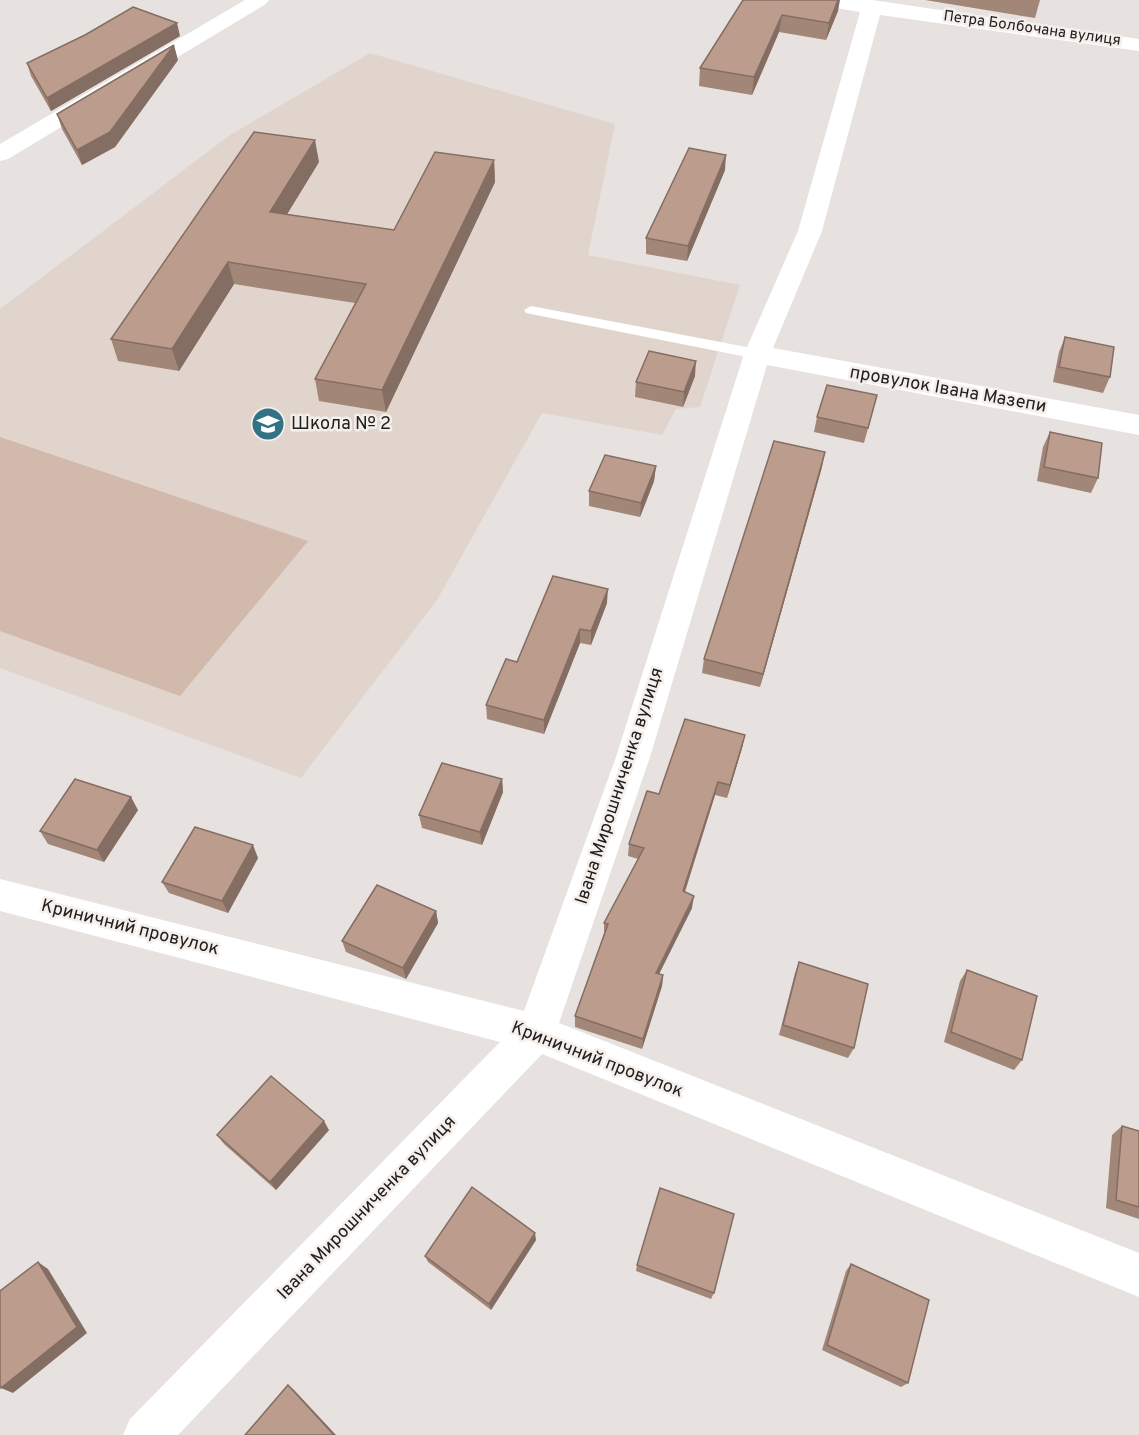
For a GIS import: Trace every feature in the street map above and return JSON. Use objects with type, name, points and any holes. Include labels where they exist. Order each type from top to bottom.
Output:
[{"type":"street","points":[[0,154],[259,0]]},
{"type":"street","name":"Петра Болбочана вулиця","points":[[818,0],[1139,45]]},
{"type":"street","name":"Івана Мирошниченка вулиця","points":[[146,1435],[536,1033],[633,757],[757,354],[810,231],[872,6]]},
{"type":"street","name":"провулок Івана Мазепи","points":[[757,354],[1139,425]]},
{"type":"street","name":"Криничний провулок","points":[[0,895],[536,1033],[1139,1275]]},
{"type":"lane","points":[[531,310],[757,354]]},
{"type":"shaded area","name":"Школа № 2","points":[[370,53],[615,124],[588,255],[740,285],[700,407],[676,409],[662,435],[542,413],[437,600],[301,778],[0,668],[0,309],[230,135]]},
{"type":"shaded area","points":[[0,437],[308,541],[180,696],[0,631]]},
{"type":"building","points":[[743,0],[838,0],[829,23],[782,15],[754,77],[700,68]]},
{"type":"building","points":[[133,7],[177,23],[47,98],[27,63],[85,35]]},
{"type":"building","points":[[174,45],[110,132],[77,150],[57,114]]},
{"type":"building","points":[[254,132],[315,140],[270,212],[394,230],[435,152],[494,160],[382,390],[315,379],[366,284],[228,262],[172,349],[111,339]]},
{"type":"building","points":[[689,148],[726,155],[688,246],[646,238]]},
{"type":"building","points":[[1065,337],[1114,347],[1110,377],[1059,367]]},
{"type":"building","points":[[649,351],[696,361],[684,392],[636,382]]},
{"type":"building","points":[[827,385],[877,395],[868,428],[817,417]]},
{"type":"building","points":[[1050,432],[1102,443],[1098,478],[1044,467]]},
{"type":"building","points":[[774,441],[825,452],[763,674],[704,659]]},
{"type":"building","points":[[605,455],[656,466],[641,503],[589,491]]},
{"type":"building","points":[[553,576],[608,589],[591,631],[580,629],[544,720],[486,705],[506,659],[517,662]]},
{"type":"building","points":[[685,719],[745,735],[730,785],[718,782],[683,891],[694,896],[656,973],[663,975],[643,1039],[575,1016],[608,924],[604,923],[644,848],[629,844],[647,791],[659,794]]},
{"type":"building","points":[[442,763],[502,779],[480,832],[419,815]]},
{"type":"building","points":[[75,779],[131,797],[97,850],[40,831]]},
{"type":"building","points":[[195,827],[253,845],[222,901],[162,882]]},
{"type":"building","points":[[377,885],[436,911],[403,968],[342,941]]},
{"type":"building","points":[[799,962],[868,984],[854,1048],[783,1025]]},
{"type":"building","points":[[967,970],[1037,996],[1022,1060],[951,1032]]},
{"type":"building","points":[[271,1076],[324,1121],[270,1182],[217,1135]]},
{"type":"building","points":[[1122,1126],[1139,1131],[1139,1207],[1116,1200]]},
{"type":"building","points":[[472,1187],[535,1233],[489,1304],[425,1256]]},
{"type":"building","points":[[660,1188],[734,1214],[714,1293],[637,1265]]},
{"type":"building","points":[[38,1262],[77,1327],[1,1388],[0,1291]]},
{"type":"building","points":[[851,1264],[929,1300],[908,1383],[827,1345]]},
{"type":"building","points":[[288,1385],[334,1435],[245,1435]]},
{"type":"place","name":"Школа № 2","points":[[268,424]]}]
